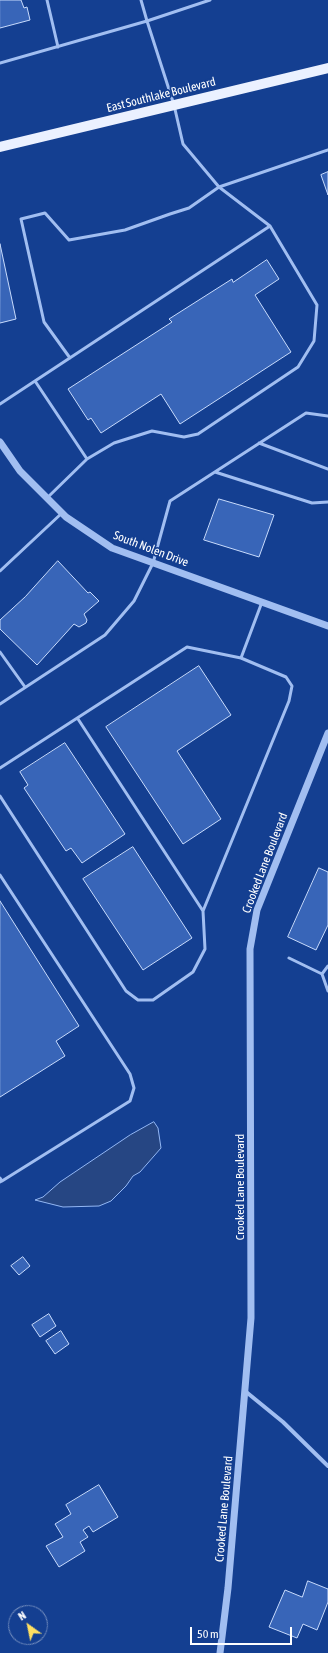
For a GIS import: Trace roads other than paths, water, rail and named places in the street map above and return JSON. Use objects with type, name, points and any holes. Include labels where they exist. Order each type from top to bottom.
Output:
[{"type":"main road","name":"East Southlake Boulevard","points":[[0,147],[328,68]]},
{"type":"street","name":"South Nolen Drive","points":[[0,442],[20,471],[62,513],[112,548],[328,626]]},
{"type":"street","name":"Crooked Lane Boulevard","points":[[220,1653],[228,1588],[251,1318],[250,949],[257,910],[328,733]]},
{"type":"street","points":[[245,1390],[283,1422],[328,1466]]},
{"type":"lane","points":[[47,0],[58,47]]},
{"type":"lane","points":[[47,498],[87,459],[114,443],[152,431],[184,437],[198,434],[298,367],[314,341],[317,305],[270,226],[219,187],[183,144],[174,105],[141,0]]},
{"type":"lane","points":[[0,63],[147,21],[210,0]]},
{"type":"lane","points":[[70,358],[44,322],[21,219],[45,213],[69,240],[125,230],[189,208],[219,187],[328,150]]},
{"type":"lane","points":[[0,404],[270,226]]},
{"type":"lane","points":[[35,381],[87,459]]},
{"type":"lane","points":[[0,704],[105,634],[134,602],[153,563],[170,501],[306,413],[328,416]]},
{"type":"lane","points":[[259,443],[328,469]]},
{"type":"lane","points":[[214,472],[312,503],[328,502]]},
{"type":"lane","points":[[0,570],[62,513]]},
{"type":"lane","points":[[241,658],[262,602]]},
{"type":"lane","points":[[0,768],[78,719],[186,647],[241,658],[286,677],[292,686],[289,701],[203,910],[205,949],[194,972],[153,1000],[138,1000],[126,991],[0,796]]},
{"type":"lane","points":[[0,652],[25,687]]},
{"type":"lane","points":[[78,719],[203,910]]},
{"type":"lane","points":[[0,875],[130,1074],[134,1088],[130,1101],[1,1181]]},
{"type":"lane","points":[[289,958],[322,974],[328,991]]},
{"type":"lane","points":[[322,974],[328,966]]},
{"type":"water","points":[[154,1122],[158,1128],[161,1148],[111,1201],[99,1206],[63,1207],[35,1200],[43,1197],[60,1182],[130,1135]]}]
